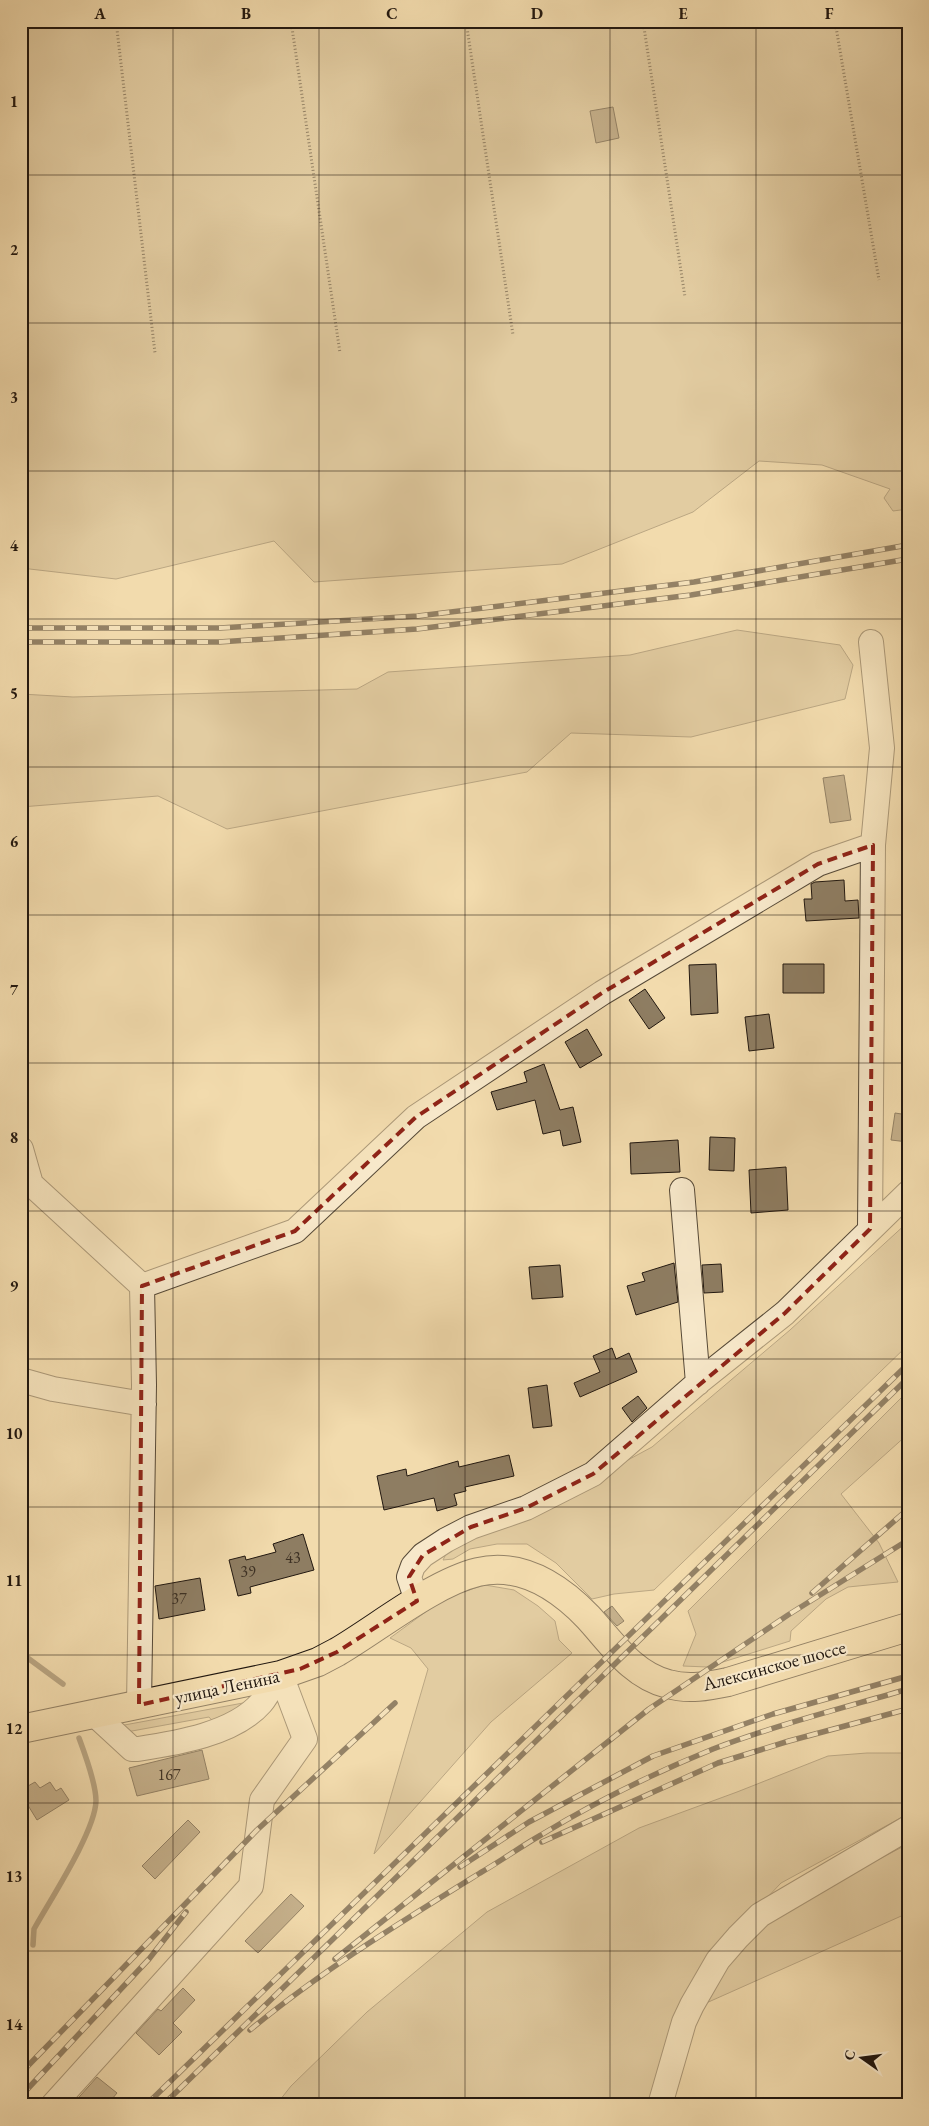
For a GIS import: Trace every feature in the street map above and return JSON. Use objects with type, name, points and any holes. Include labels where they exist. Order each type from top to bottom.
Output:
[{"type":"main road","name":"Алексинское шоссе","points":[[417,1601],[454,1581],[477,1572],[502,1569],[535,1576],[554,1587],[574,1604],[589,1618],[614,1648],[641,1672],[667,1684],[689,1687],[728,1682],[906,1633]]},
{"type":"main road","name":"улица Ленина","points":[[21,1730],[279,1676],[318,1662],[417,1601]]},
{"type":"street","points":[[870,1229],[873,845],[882,748],[871,642]]},
{"type":"street","points":[[142,1286],[295,1231],[416,1117],[602,993],[818,864],[873,845]]},
{"type":"street","points":[[21,1149],[26,1182],[142,1286],[144,1404],[139,1705]]},
{"type":"street","points":[[682,1190],[698,1383]]},
{"type":"street","points":[[417,1601],[409,1577],[413,1566],[423,1555],[471,1527],[532,1505],[593,1474],[698,1383],[785,1313],[908,1192]]},
{"type":"street","points":[[21,1380],[53,1389],[144,1404]]},
{"type":"street","points":[[94,1714],[132,1749],[189,1740],[201,1737],[244,1717],[254,1710],[263,1701],[279,1676]]},
{"type":"street","points":[[54,2105],[251,1886],[262,1800],[305,1739],[279,1676]]},
{"type":"street","points":[[660,2105],[684,2022],[718,1960],[738,1937],[760,1915],[908,1828]]},
{"type":"path","points":[[116,21],[155,353]]},
{"type":"path","points":[[291,21],[340,353]]},
{"type":"path","points":[[466,21],[513,335]]},
{"type":"path","points":[[642,21],[685,297]]},
{"type":"path","points":[[835,21],[879,280]]},
{"type":"highlighted area","points":[[873,845],[870,1229],[785,1313],[593,1474],[526,1508],[471,1527],[423,1555],[409,1577],[417,1601],[337,1652],[300,1669],[139,1705],[142,1286],[295,1231],[416,1117],[602,993],[818,864]]},
{"type":"shaded area","points":[[21,21],[908,21],[908,509],[893,511],[884,498],[890,489],[822,465],[759,461],[693,512],[562,564],[314,582],[274,541],[116,579],[21,568]]},
{"type":"shaded area","points":[[737,630],[840,645],[853,665],[845,699],[691,737],[571,733],[527,772],[227,829],[158,796],[21,807],[21,694],[73,697],[357,689],[388,672],[630,655]]},
{"type":"shaded area","points":[[908,1222],[908,1345],[654,1590],[614,1594],[592,1599],[556,1563],[527,1544],[497,1544],[470,1549],[453,1559],[443,1560],[449,1548],[511,1523],[652,1447],[790,1330]]},
{"type":"shaded area","points":[[908,1391],[908,1434],[841,1494],[879,1543],[898,1582],[848,1587],[826,1599],[791,1631],[790,1641],[707,1667],[683,1666],[696,1634],[688,1611]]},
{"type":"shaded area","points":[[485,1585],[514,1590],[538,1606],[555,1621],[559,1640],[572,1653],[491,1722],[374,1854],[428,1669],[411,1648],[390,1638],[431,1608],[455,1594]]},
{"type":"shaded area","points":[[243,1703],[246,1705],[215,1724],[209,1717],[121,1733],[119,1726]]},
{"type":"shaded area","points":[[867,1753],[908,1753],[908,1814],[781,1883],[724,1943],[649,2105],[276,2105],[291,2086],[367,2012],[487,1912],[639,1828],[828,1756]]},
{"type":"shaded area","points":[[908,1844],[908,1913],[704,2004],[727,1965],[768,1917]]},
{"type":"building","points":[[613,107],[619,138],[596,143],[590,111]]},
{"type":"building","points":[[844,775],[851,820],[830,823],[823,778]]},
{"type":"building","points":[[844,880],[845,901],[858,900],[859,918],[806,921],[804,899],[812,899],[811,884],[815,882]]},
{"type":"building","points":[[716,964],[718,1013],[691,1015],[689,965]]},
{"type":"building","points":[[783,964],[824,964],[824,993],[783,993]]},
{"type":"building","points":[[645,989],[665,1018],[649,1029],[629,1000]]},
{"type":"building","points":[[769,1014],[774,1048],[749,1051],[745,1017]]},
{"type":"building","points":[[587,1029],[602,1055],[580,1068],[565,1042]]},
{"type":"building","points":[[544,1064],[560,1110],[573,1107],[581,1142],[563,1146],[560,1130],[543,1134],[535,1100],[497,1110],[491,1092],[527,1082],[524,1072]]},
{"type":"building","points":[[895,1113],[908,1115],[908,1142],[891,1140]]},
{"type":"building","points":[[710,1137],[735,1138],[734,1171],[709,1170]]},
{"type":"building","points":[[678,1140],[680,1172],[631,1174],[630,1143]]},
{"type":"building","points":[[786,1167],[788,1210],[751,1213],[749,1170]]},
{"type":"building","points":[[674,1263],[678,1302],[636,1315],[627,1286],[645,1281],[642,1273]]},
{"type":"building","points":[[721,1264],[723,1292],[704,1293],[702,1265]]},
{"type":"building","points":[[560,1265],[563,1297],[532,1299],[529,1267]]},
{"type":"building","points":[[612,1348],[616,1359],[629,1353],[637,1372],[580,1397],[574,1383],[600,1372],[593,1356]]},
{"type":"building","points":[[547,1385],[552,1426],[533,1428],[528,1388]]},
{"type":"building","points":[[638,1396],[647,1408],[632,1422],[622,1408]]},
{"type":"building","points":[[509,1455],[514,1476],[465,1487],[466,1491],[454,1494],[457,1505],[437,1511],[434,1498],[384,1510],[377,1476],[406,1469],[407,1476],[458,1461],[459,1467]]},
{"type":"building","points":[[303,1534],[314,1570],[250,1587],[251,1593],[238,1596],[229,1560],[245,1556],[246,1560],[276,1552],[273,1544]]},
{"type":"building","points":[[200,1578],[205,1610],[159,1619],[155,1586]]},
{"type":"building","points":[[612,1606],[624,1621],[617,1626],[604,1612]]},
{"type":"building","points":[[202,1750],[209,1779],[137,1796],[129,1768]]},
{"type":"building","points":[[35,1782],[40,1788],[50,1782],[56,1791],[61,1788],[69,1800],[37,1820],[21,1794],[21,1790]]},
{"type":"building","points":[[188,1820],[200,1832],[155,1879],[142,1866]]},
{"type":"building","points":[[291,1894],[304,1906],[258,1953],[245,1941]]},
{"type":"building","points":[[183,1988],[195,2000],[173,2023],[182,2032],[159,2055],[136,2033],[158,2009],[161,2011]]},
{"type":"building","points":[[97,2077],[117,2093],[107,2105],[72,2105]]},
{"type":"waterway","points":[[21,1653],[63,1684]]},
{"type":"waterway","points":[[33,1945],[34,1929],[80,1847],[94,1814],[96,1801],[94,1787],[79,1738]]},
{"type":"railway","points":[[21,628],[220,628],[418,616],[694,582],[908,545]]},
{"type":"railway","points":[[21,642],[219,642],[417,629],[691,595],[908,559]]},
{"type":"railway","points":[[146,2105],[908,1364]]},
{"type":"railway","points":[[163,2105],[908,1378]]},
{"type":"railway","points":[[812,1593],[908,1509]]},
{"type":"railway","points":[[335,1959],[649,1709],[788,1615],[908,1540]]},
{"type":"railway","points":[[460,1867],[529,1822],[653,1756],[773,1714],[908,1676]]},
{"type":"railway","points":[[250,2030],[305,1987],[391,1929],[561,1823],[625,1789],[669,1768],[737,1740],[908,1689]]},
{"type":"railway","points":[[21,2073],[257,1830],[395,1703]]},
{"type":"railway","points":[[542,1842],[718,1763],[789,1741],[908,1709]]},
{"type":"railway","points":[[21,2096],[149,1959],[186,1912]]}]
